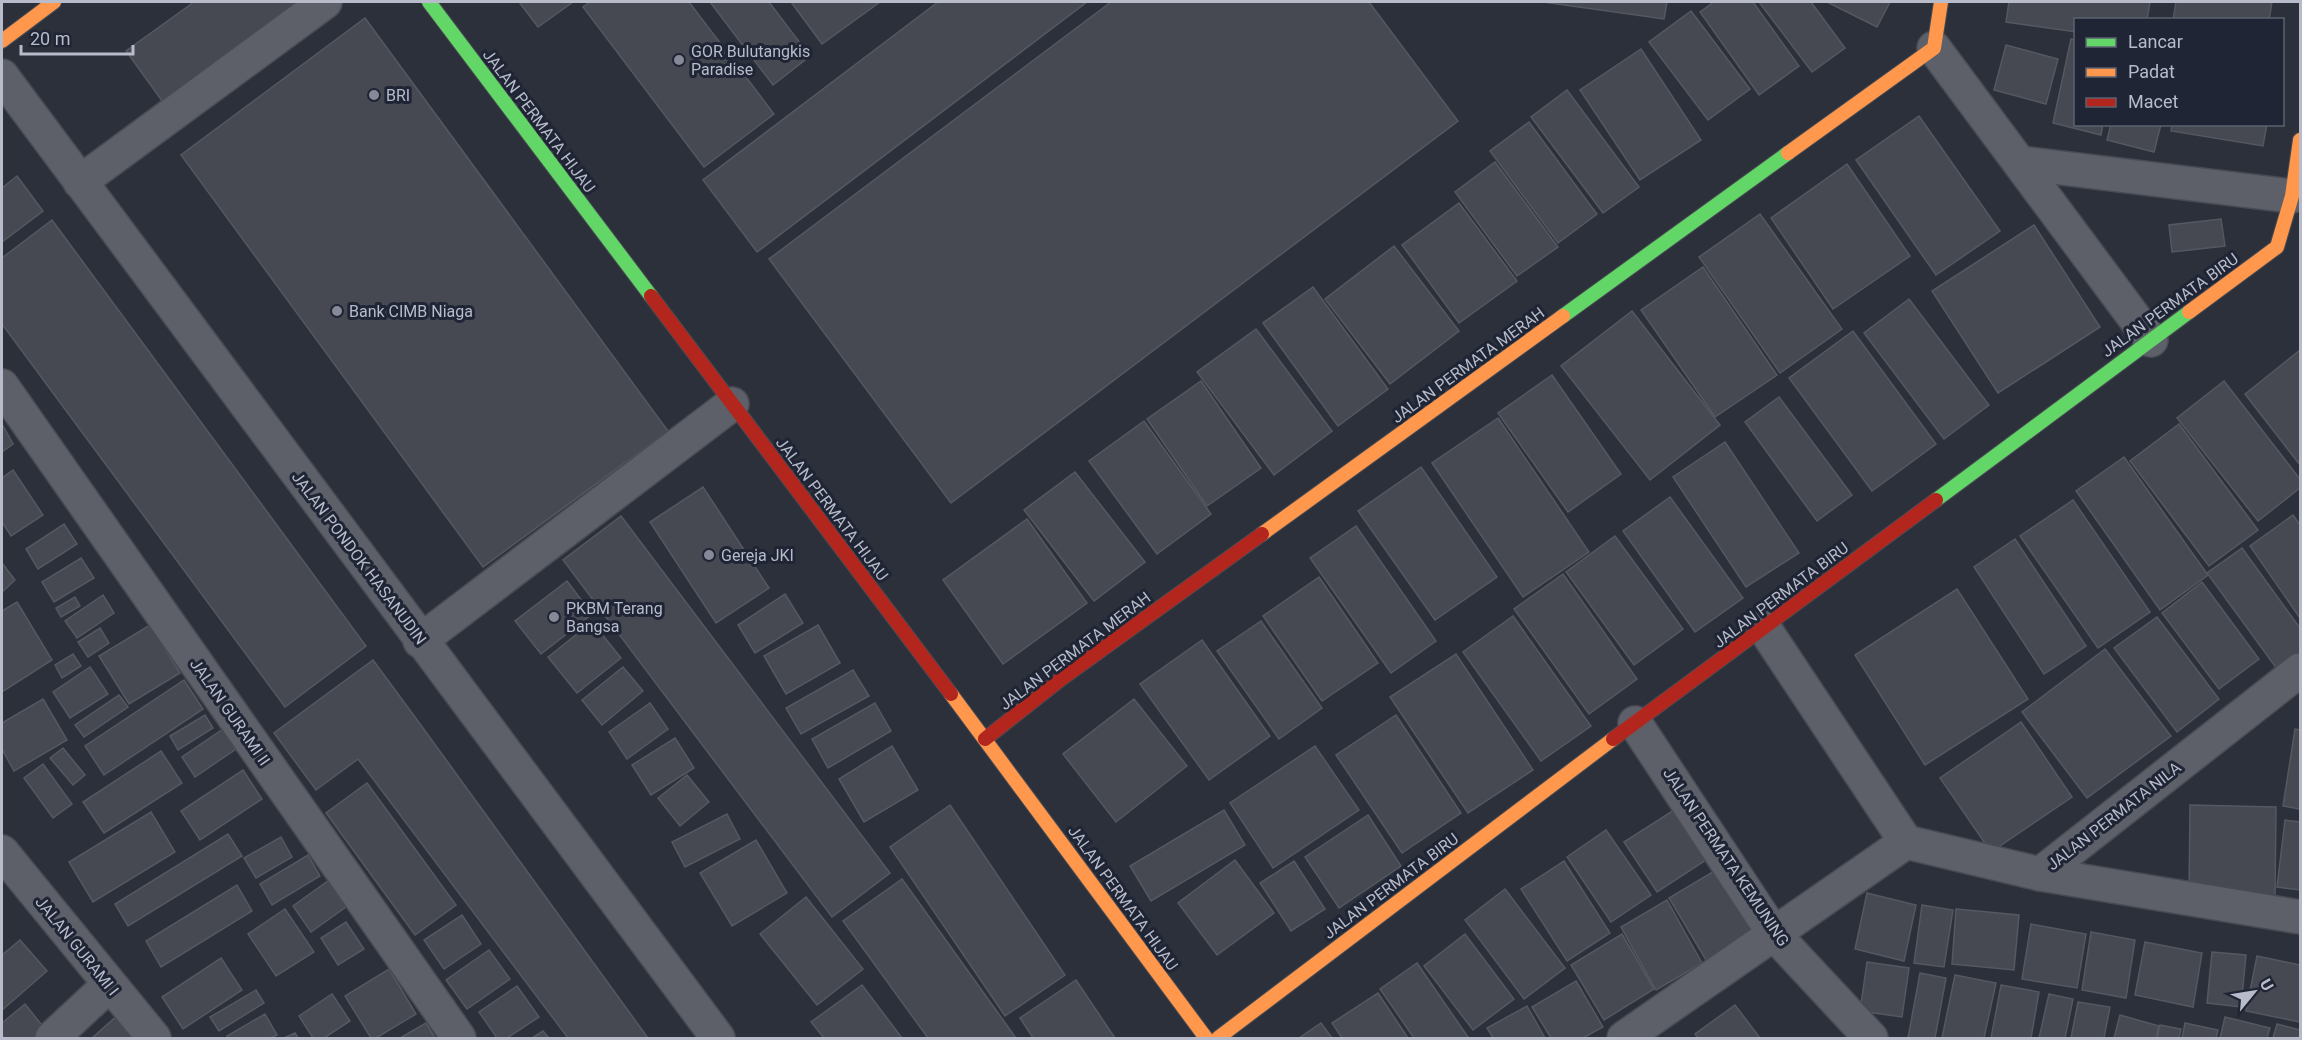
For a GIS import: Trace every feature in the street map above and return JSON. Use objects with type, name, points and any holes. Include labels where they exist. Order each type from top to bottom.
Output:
[{"type":"street","points":[[2,41],[54,2]]},
{"type":"street","points":[[80,182],[325,2]]},
{"type":"street","name":"JALAN PERMATA HIJAU","points":[[429,2],[985,739],[1206,1038]]},
{"type":"street","points":[[1941,2],[1934,48],[2151,340]]},
{"type":"street","name":"JALAN PERMATA MERAH","points":[[985,739],[1080,665],[1934,48]]},
{"type":"street","name":"JALAN PONDOK HASANUDIN","points":[[2,76],[420,641],[718,1038]]},
{"type":"street","name":"JALAN PERMATA BIRU","points":[[1218,1038],[1635,723],[2277,247],[2292,196],[2301,140]]},
{"type":"street","points":[[2020,163],[2292,196]]},
{"type":"street","name":"JALAN GURAMI II","points":[[2,386],[459,1038]]},
{"type":"street","points":[[420,641],[732,404]]},
{"type":"street","points":[[1624,1038],[1906,842],[1764,628]]},
{"type":"street","name":"JALAN PERMATA NILA","points":[[1906,842],[2040,874],[2296,677]]},
{"type":"street","name":"JALAN PERMATA KEMUNING","points":[[1635,723],[1774,934],[1872,1038]]},
{"type":"street","name":"JALAN GURAMI I","points":[[2,852],[154,1038]]},
{"type":"street","points":[[2040,874],[2301,917]]},
{"type":"street","points":[[52,1038],[109,985]]},
{"type":"building","points":[[194,2],[309,2],[165,105],[126,51]]},
{"type":"building","points":[[519,2],[573,2],[538,27]]},
{"type":"building","name":"GOR Bulutangkis Paradise","points":[[590,2],[689,2],[774,114],[704,167],[583,7]]},
{"type":"building","points":[[710,2],[769,2],[810,56],[773,85]]},
{"type":"building","points":[[791,2],[880,2],[822,44]]},
{"type":"building","points":[[938,2],[1087,2],[757,252],[703,180]]},
{"type":"building","points":[[1111,2],[1369,2],[1458,121],[951,503],[769,259]]},
{"type":"building","points":[[1543,2],[1667,2],[1664,19]]},
{"type":"building","points":[[1714,2],[1753,2],[1799,66],[1759,95],[1700,12]]},
{"type":"building","points":[[1759,2],[1811,2],[1845,48],[1812,72]]},
{"type":"building","points":[[1827,2],[1890,2],[1877,27]]},
{"type":"building","points":[[2009,2],[2150,2],[2147,18],[2074,18],[2074,32],[2006,22]]},
{"type":"building","points":[[2176,2],[2272,2],[2269,18],[2173,18]]},
{"type":"building","points":[[1691,11],[1750,89],[1708,120],[1649,42]]},
{"type":"building","points":[[365,18],[668,431],[483,567],[181,155]]},
{"type":"building","points":[[2071,39],[2074,40],[2074,126],[2103,126],[2101,135],[2053,123]]},
{"type":"building","points":[[2006,45],[2058,59],[2046,104],[1994,90]]},
{"type":"building","points":[[1641,49],[1701,140],[1640,180],[1580,90]]},
{"type":"building","points":[[1567,90],[1639,187],[1603,213],[1531,117]]},
{"type":"building","points":[[1919,116],[2000,231],[1936,275],[1856,160]]},
{"type":"building","points":[[1529,122],[1597,214],[1558,243],[1490,151]]},
{"type":"building","points":[[2110,126],[2160,126],[2154,152],[2107,140]]},
{"type":"building","points":[[2172,126],[2267,126],[2263,146],[2171,131]]},
{"type":"building","points":[[1495,162],[1558,247],[1517,276],[1455,192]]},
{"type":"building","points":[[1847,164],[1910,256],[1833,309],[1771,218]]},
{"type":"building","points":[[17,176],[43,211],[2,242],[2,188]]},
{"type":"building","points":[[1459,203],[1517,281],[1459,323],[1402,245]]},
{"type":"building","points":[[1760,214],[1842,329],[1780,373],[1699,257]]},
{"type":"building","points":[[2221,219],[2225,246],[2172,252],[2169,225]]},
{"type":"building","points":[[52,220],[366,646],[285,707],[2,324],[2,258]]},
{"type":"building","points":[[2034,225],[2100,327],[1998,393],[1932,291]]},
{"type":"building","points":[[1394,246],[1459,331],[1390,384],[1325,299]]},
{"type":"building","points":[[1703,267],[1777,375],[1715,417],[1641,310]]},
{"type":"building","points":[[1313,287],[1388,389],[1338,426],[1263,323]]},
{"type":"building","points":[[1909,299],[1989,405],[1944,439],[1864,333]]},
{"type":"building","points":[[1632,311],[1720,425],[1650,480],[1561,366]]},
{"type":"building","points":[[1256,329],[1332,431],[1274,475],[1197,372]]},
{"type":"building","points":[[1853,331],[1936,444],[1872,491],[1789,378]]},
{"type":"building","points":[[2300,350],[2300,465],[2245,394]]},
{"type":"building","points":[[1552,375],[1621,474],[1568,512],[1498,413]]},
{"type":"building","points":[[1201,381],[1261,468],[1207,506],[1147,419]]},
{"type":"building","points":[[2224,381],[2300,479],[2300,488],[2258,521],[2177,418]]},
{"type":"building","points":[[1779,397],[1852,495],[1817,521],[1745,422]]},
{"type":"building","points":[[1498,418],[1589,552],[1523,597],[1432,463]]},
{"type":"building","points":[[1144,421],[1211,514],[1157,554],[1089,461]]},
{"type":"building","points":[[2,424],[13,444],[2,452]]},
{"type":"building","points":[[2179,424],[2258,530],[2209,566],[2130,461]]},
{"type":"building","points":[[1725,442],[1799,553],[1746,587],[1673,477]]},
{"type":"building","points":[[2124,457],[2208,575],[2160,610],[2076,491]]},
{"type":"building","points":[[1421,467],[1497,577],[1435,620],[1358,511]]},
{"type":"building","points":[[13,470],[43,515],[11,536],[2,522],[2,478]]},
{"type":"building","points":[[1075,472],[1145,562],[1094,601],[1024,510]]},
{"type":"building","name":"Gereja JKI","points":[[703,487],[769,588],[716,623],[650,522]]},
{"type":"building","points":[[1670,497],[1743,598],[1695,632],[1623,531]]},
{"type":"building","points":[[2073,500],[2150,612],[2098,648],[2020,536]]},
{"type":"building","points":[[2293,515],[2300,525],[2300,618],[2250,546]]},
{"type":"building","points":[[621,516],[890,873],[832,917],[563,560]]},
{"type":"building","points":[[1027,519],[1087,603],[1003,664],[943,580]]},
{"type":"building","points":[[64,524],[77,544],[38,569],[26,549]]},
{"type":"building","points":[[1356,526],[1436,641],[1391,673],[1310,558]]},
{"type":"building","points":[[1615,536],[1683,629],[1634,665],[1566,572]]},
{"type":"building","points":[[2015,539],[2086,646],[2044,674],[1974,567]]},
{"type":"building","points":[[2242,548],[2300,628],[2300,652],[2277,669],[2207,573]]},
{"type":"building","points":[[81,558],[94,578],[54,602],[42,582]]},
{"type":"building","points":[[2,563],[15,580],[2,592]]},
{"type":"building","points":[[1563,574],[1637,679],[1589,714],[1514,609]]},
{"type":"building","points":[[1319,577],[1378,663],[1322,701],[1263,616]]},
{"type":"building","name":"PKBM Terang Bangsa","points":[[567,581],[592,614],[541,654],[515,621]]},
{"type":"building","points":[[2202,582],[2259,659],[2219,689],[2162,613]]},
{"type":"building","points":[[1957,589],[2028,699],[1925,765],[1855,655]]},
{"type":"building","points":[[785,594],[803,623],[755,653],[738,625]]},
{"type":"building","points":[[103,595],[114,613],[77,638],[65,621]]},
{"type":"building","points":[[75,597],[80,606],[61,617],[56,608]]},
{"type":"building","points":[[17,602],[52,660],[2,692],[2,611]]},
{"type":"building","points":[[1513,616],[1591,726],[1541,761],[1463,652]]},
{"type":"building","points":[[2157,617],[2219,699],[2177,732],[2114,648]]},
{"type":"building","points":[[1261,621],[1322,708],[1279,739],[1217,651]]},
{"type":"building","points":[[592,622],[621,658],[577,693],[548,657]]},
{"type":"building","points":[[150,625],[180,673],[129,704],[99,656]]},
{"type":"building","points":[[818,625],[840,663],[786,694],[764,656]]},
{"type":"building","points":[[100,628],[109,643],[88,657],[78,642]]},
{"type":"building","points":[[1202,640],[1270,736],[1209,780],[1140,684]]},
{"type":"building","points":[[2105,649],[2171,736],[2087,798],[2022,712]]},
{"type":"building","points":[[73,654],[81,666],[62,678],[55,665]]},
{"type":"building","points":[[1456,654],[1533,770],[1468,813],[1390,697]]},
{"type":"building","points":[[373,660],[648,1038],[568,1038],[358,759],[316,790],[274,733]]},
{"type":"building","points":[[90,667],[108,694],[70,718],[53,692]]},
{"type":"building","points":[[623,667],[643,691],[602,725],[582,700]]},
{"type":"building","points":[[853,670],[869,696],[801,734],[786,708]]},
{"type":"building","points":[[184,680],[203,709],[104,775],[85,746]]},
{"type":"building","points":[[119,695],[128,707],[84,737],[75,725]]},
{"type":"building","points":[[43,699],[67,740],[14,771],[2,749],[2,723]]},
{"type":"building","points":[[1134,699],[1187,766],[1116,822],[1063,754]]},
{"type":"building","points":[[650,703],[668,729],[627,759],[609,732]]},
{"type":"building","points":[[875,703],[891,731],[828,768],[812,739]]},
{"type":"building","points":[[205,715],[213,728],[178,750],[170,736]]},
{"type":"building","points":[[1396,715],[1461,813],[1402,853],[1336,755]]},
{"type":"building","points":[[2021,722],[2072,797],[1991,852],[1940,778]]},
{"type":"building","points":[[223,729],[236,749],[195,777],[182,757]]},
{"type":"building","points":[[2295,729],[2300,730],[2300,809],[2283,806]]},
{"type":"building","points":[[675,738],[694,768],[651,795],[632,765]]},
{"type":"building","points":[[892,746],[918,790],[864,822],[839,779]]},
{"type":"building","points":[[1315,746],[1359,810],[1273,868],[1230,803]]},
{"type":"building","points":[[63,748],[85,775],[73,785],[50,758]]},
{"type":"building","points":[[161,751],[182,783],[104,833],[83,802]]},
{"type":"building","points":[[43,764],[72,804],[53,818],[24,778]]},
{"type":"building","points":[[243,770],[262,799],[200,840],[181,811]]},
{"type":"building","points":[[687,775],[709,802],[680,826],[658,798]]},
{"type":"building","points":[[367,783],[456,905],[415,935],[326,813]]},
{"type":"building","points":[[950,805],[1065,975],[1005,1016],[890,847]]},
{"type":"building","points":[[2190,805],[2276,807],[2275,898],[2189,896]]},
{"type":"building","points":[[1224,810],[1245,845],[1151,901],[1130,866]]},
{"type":"building","points":[[1674,810],[1706,860],[1657,892],[1624,842]]},
{"type":"building","points":[[151,812],[175,852],[93,902],[69,862]]},
{"type":"building","points":[[727,814],[740,839],[685,867],[672,842]]},
{"type":"building","points":[[1368,815],[1401,866],[1339,908],[1305,857]]},
{"type":"building","points":[[2285,820],[2300,822],[2300,890],[2277,887]]},
{"type":"building","points":[[1606,830],[1651,895],[1611,922],[1567,857]]},
{"type":"building","points":[[228,834],[242,856],[128,926],[115,904]]},
{"type":"building","points":[[281,837],[292,857],[256,878],[244,858]]},
{"type":"building","points":[[756,840],[787,893],[732,926],[700,873]]},
{"type":"building","points":[[308,855],[320,876],[272,905],[260,884]]},
{"type":"building","points":[[1235,860],[1274,913],[1217,955],[1178,903]]},
{"type":"building","points":[[1294,861],[1325,909],[1291,931],[1260,883]]},
{"type":"building","points":[[1564,861],[1610,933],[1567,961],[1521,889]]},
{"type":"building","points":[[1716,870],[1753,931],[1706,960],[1669,898]]},
{"type":"building","points":[[332,878],[350,904],[311,932],[293,906]]},
{"type":"building","points":[[902,879],[1016,1038],[928,1038],[843,921]]},
{"type":"building","points":[[237,885],[252,911],[161,967],[146,941]]},
{"type":"building","points":[[1505,889],[1565,968],[1524,999],[1465,920]]},
{"type":"building","points":[[1867,893],[1916,905],[1904,961],[1855,949]]},
{"type":"building","points":[[806,897],[863,969],[817,1005],[760,934]]},
{"type":"building","points":[[1667,900],[1702,963],[1656,990],[1621,927]]},
{"type":"building","points":[[1922,905],[1953,910],[1944,967],[1914,963]]},
{"type":"building","points":[[285,909],[314,952],[276,976],[248,934]]},
{"type":"building","points":[[1956,909],[2019,915],[2014,970],[1952,964]]},
{"type":"building","points":[[462,915],[481,944],[444,969],[424,940]]},
{"type":"building","points":[[346,922],[364,949],[338,965],[321,938]]},
{"type":"building","points":[[2031,924],[2086,934],[2077,988],[2022,979]]},
{"type":"building","points":[[2091,932],[2135,940],[2126,998],[2082,990]]},
{"type":"building","points":[[1465,934],[1514,999],[1473,1030],[1424,966]]},
{"type":"building","points":[[1622,934],[1654,989],[1604,1020],[1571,965]]},
{"type":"building","points":[[20,940],[47,971],[2,1010],[2,955]]},
{"type":"building","points":[[2145,942],[2202,953],[2193,1007],[2135,995]]},
{"type":"building","points":[[489,950],[510,979],[467,1009],[446,980]]},
{"type":"building","points":[[2212,952],[2246,955],[2241,1007],[2207,1003]]},
{"type":"building","points":[[2257,956],[2300,965],[2300,1022],[2246,1011]]},
{"type":"building","points":[[221,958],[242,990],[183,1029],[162,997]]},
{"type":"building","points":[[1867,962],[1909,968],[1902,1017],[1860,1011]]},
{"type":"building","points":[[1417,963],[1468,1037],[1414,1038],[1380,989]]},
{"type":"building","points":[[389,969],[416,1014],[376,1038],[371,1038],[345,996]]},
{"type":"building","points":[[1920,973],[1946,978],[1935,1038],[1908,1038]]},
{"type":"building","points":[[1955,975],[1996,983],[1984,1038],[1942,1038]]},
{"type":"building","points":[[1076,980],[1115,1038],[1033,1038],[1020,1018]]},
{"type":"building","points":[[1576,981],[1603,1027],[1583,1038],[1551,1038],[1532,1007]]},
{"type":"building","points":[[862,985],[902,1038],[824,1038],[811,1022]]},
{"type":"building","points":[[2001,985],[2039,992],[2031,1038],[1991,1038]]},
{"type":"building","points":[[517,986],[539,1017],[507,1038],[497,1038],[479,1012]]},
{"type":"building","points":[[256,990],[264,1003],[219,1031],[210,1017]]},
{"type":"building","points":[[1378,993],[1408,1038],[1342,1038],[1332,1023]]},
{"type":"building","points":[[332,994],[350,1021],[324,1038],[313,1038],[299,1016]]},
{"type":"building","points":[[2049,994],[2073,999],[2065,1038],[2039,1038]]},
{"type":"building","points":[[2078,1002],[2110,1007],[2104,1038],[2071,1038]]},
{"type":"building","points":[[25,1004],[49,1034],[43,1038],[5,1038],[2,1035],[2,1023]]},
{"type":"building","points":[[1735,1005],[1760,1038],[1698,1038],[1695,1034]]},
{"type":"building","points":[[1527,1006],[1545,1038],[1493,1038],[1487,1028]]},
{"type":"building","points":[[119,1014],[141,1038],[92,1038]]},
{"type":"building","points":[[265,1014],[277,1035],[270,1038],[228,1038],[227,1036]]},
{"type":"building","points":[[2120,1015],[2159,1026],[2156,1038],[2114,1038]]},
{"type":"building","points":[[2225,1017],[2270,1028],[2267,1038],[2220,1038]]},
{"type":"building","points":[[426,1023],[435,1038],[400,1038]]},
{"type":"building","points":[[1321,1023],[1332,1038],[1299,1038]]},
{"type":"building","points":[[2185,1023],[2218,1030],[2216,1038],[2182,1038]]},
{"type":"building","points":[[2277,1024],[2300,1030],[2300,1038],[2273,1038]]},
{"type":"building","points":[[2160,1025],[2181,1029],[2179,1038],[2157,1038]]},
{"type":"building","points":[[543,1031],[549,1038],[532,1038]]},
{"type":"building","points":[[295,1033],[298,1038],[284,1038]]},
{"type":"traffic: fast","points":[[429,2],[651,296]]},
{"type":"traffic: fast","points":[[1563,316],[1788,153]]},
{"type":"traffic: fast","points":[[1936,500],[2189,312]]},
{"type":"traffic: slow","points":[[2,41],[54,2]]},
{"type":"traffic: slow","points":[[1788,153],[1934,48],[1941,2]]},
{"type":"traffic: slow","points":[[2189,312],[2277,247],[2292,196],[2300,140]]},
{"type":"traffic: slow","points":[[1262,534],[1563,316]]},
{"type":"traffic: slow","points":[[951,694],[1206,1038]]},
{"type":"traffic: slow","points":[[1218,1038],[1613,739]]},
{"type":"traffic: jam","points":[[651,296],[951,694]]},
{"type":"traffic: jam","points":[[1613,739],[1936,500]]},
{"type":"traffic: jam","points":[[985,739],[1061,679],[1262,534]]},
{"type":"place","name":"GOR Bulutangkis Paradise","points":[[679,60]]},
{"type":"place","name":"BRI","points":[[374,95]]},
{"type":"place","name":"Bank CIMB Niaga","points":[[337,311]]},
{"type":"place","name":"Gereja JKI","points":[[709,555]]},
{"type":"place","name":"PKBM Terang Bangsa","points":[[554,617]]}]
